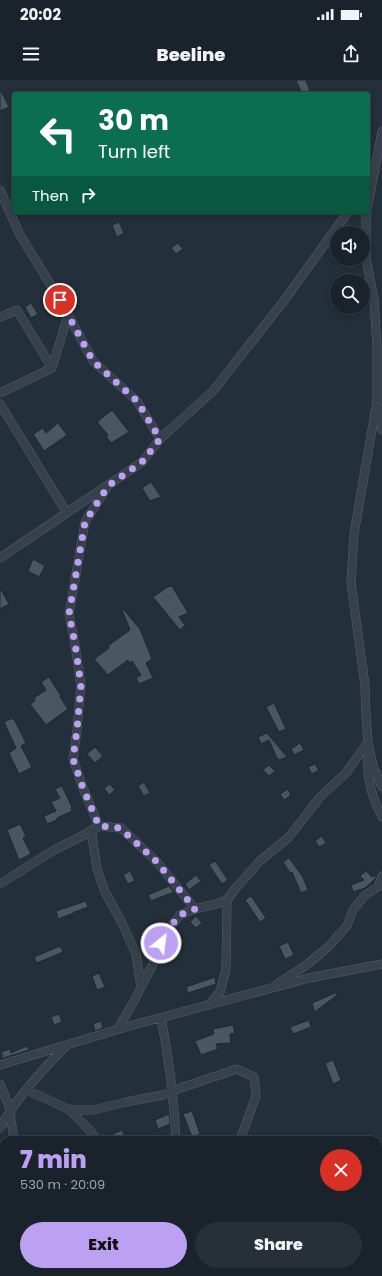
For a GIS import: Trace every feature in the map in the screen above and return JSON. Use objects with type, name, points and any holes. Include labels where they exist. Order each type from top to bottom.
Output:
[{"type":"street","points":[[370,180],[382,131]]},
{"type":"street","points":[[0,190],[20,235],[93,361],[137,401],[160,439]]},
{"type":"street","points":[[0,558],[142,462],[160,439],[213,391],[283,302],[347,214]]},
{"type":"street","points":[[367,214],[366,258],[374,299],[377,347],[377,401],[382,430]]},
{"type":"street","points":[[0,317],[17,310],[52,368]]},
{"type":"street","points":[[0,393],[52,368],[68,316]]},
{"type":"street","points":[[377,401],[354,534],[351,583],[365,685],[368,742],[367,766],[372,789],[382,817]]},
{"type":"street","points":[[0,404],[66,513]]},
{"type":"street","points":[[99,826],[73,759],[81,685],[69,614],[85,522],[108,486]]},
{"type":"street","points":[[368,742],[373,766],[382,787]]},
{"type":"street","points":[[118,1029],[152,966],[166,932],[180,915],[227,900],[260,861],[289,838],[321,796],[346,773],[368,742]]},
{"type":"street","points":[[0,884],[54,850],[99,826],[120,828],[157,862],[195,909]]},
{"type":"street","points":[[91,830],[97,869],[105,892],[121,921],[136,954],[141,987]]},
{"type":"street","points":[[270,988],[305,966],[327,948],[347,926],[353,910],[365,895],[378,887],[382,876]]},
{"type":"street","points":[[209,1005],[220,992],[226,970],[227,900]]},
{"type":"street","points":[[0,1065],[118,1029],[270,988],[309,978],[382,964]]},
{"type":"street","points":[[161,1018],[167,1048],[176,1136]]},
{"type":"street","points":[[0,1128],[27,1090],[67,1044]]},
{"type":"street","points":[[70,1110],[93,1110],[163,1095],[237,1069],[254,1077],[256,1096],[241,1136]]},
{"type":"street","points":[[0,1084],[9,1106],[13,1136]]},
{"type":"street","points":[[27,1090],[70,1110],[94,1136]]},
{"type":"building","points":[[296,80],[306,80],[310,92],[301,92]]},
{"type":"building","points":[[0,89],[9,107],[0,111]]},
{"type":"building","points":[[119,222],[124,233],[117,237],[112,225]]},
{"type":"building","points":[[178,243],[183,249],[176,254],[171,248]]},
{"type":"building","points":[[31,303],[38,314],[31,318],[25,307]]},
{"type":"building","points":[[112,410],[129,432],[111,443],[106,436],[108,435],[97,422]]},
{"type":"building","points":[[58,423],[67,435],[44,451],[33,434],[43,428],[46,433]]},
{"type":"building","points":[[151,482],[161,497],[150,501],[142,488]]},
{"type":"building","points":[[33,559],[45,566],[39,577],[28,571]]},
{"type":"building","points":[[169,586],[172,586],[188,613],[179,617],[185,625],[180,630],[153,597]]},
{"type":"building","points":[[0,588],[9,604],[0,609]]},
{"type":"building","points":[[123,609],[140,629],[152,659],[146,663],[153,678],[139,684],[136,678],[141,675],[132,661],[129,663],[128,660],[108,675],[94,659],[109,648],[108,646],[130,630],[122,610]]},
{"type":"building","points":[[49,677],[68,709],[46,725],[30,704],[35,701],[34,698],[46,690],[41,682]]},
{"type":"building","points":[[274,703],[286,729],[279,732],[266,707]]},
{"type":"building","points":[[12,718],[13,720],[14,719],[26,743],[21,746],[32,767],[19,774],[9,753],[16,748],[4,722]]},
{"type":"building","points":[[267,733],[287,757],[279,760],[269,740],[261,744],[258,737]]},
{"type":"building","points":[[300,743],[304,750],[294,755],[291,749]]},
{"type":"building","points":[[95,747],[103,756],[95,763],[87,754]]},
{"type":"building","points":[[315,764],[319,770],[312,774],[308,767]]},
{"type":"building","points":[[269,765],[275,771],[269,776],[263,770]]},
{"type":"building","points":[[144,782],[150,793],[144,796],[138,786]]},
{"type":"building","points":[[110,784],[115,790],[109,795],[104,788]]},
{"type":"building","points":[[62,786],[72,807],[72,811],[47,824],[44,816],[56,811],[51,802],[60,798],[55,789]]},
{"type":"building","points":[[288,789],[290,796],[284,800],[280,794]]},
{"type":"building","points":[[20,824],[26,836],[23,838],[31,854],[19,860],[7,830]]},
{"type":"building","points":[[322,836],[326,843],[319,847],[315,841]]},
{"type":"building","points":[[289,858],[303,877],[308,890],[301,893],[292,872],[290,873],[283,862]]},
{"type":"building","points":[[215,861],[228,880],[222,884],[209,865]]},
{"type":"building","points":[[130,871],[135,881],[128,884],[123,875]]},
{"type":"building","points":[[366,871],[372,877],[377,875],[375,879],[365,888],[353,892],[351,885],[364,880],[360,876]]},
{"type":"building","points":[[196,875],[201,881],[189,890],[185,884]]},
{"type":"building","points":[[169,886],[174,892],[151,901],[148,895]]},
{"type":"building","points":[[251,896],[266,918],[260,922],[245,900]]},
{"type":"building","points":[[86,901],[88,907],[58,919],[56,911]]},
{"type":"building","points":[[196,916],[202,923],[196,928],[190,922]]},
{"type":"building","points":[[288,942],[294,955],[285,959],[279,946]]},
{"type":"building","points":[[60,946],[63,952],[37,963],[34,957]]},
{"type":"building","points":[[99,973],[105,987],[97,990],[92,976]]},
{"type":"building","points":[[215,977],[216,984],[188,993],[186,987]]},
{"type":"building","points":[[335,993],[337,995],[315,1012],[312,1003]]},
{"type":"building","points":[[59,1014],[62,1022],[54,1025],[51,1017]]},
{"type":"building","points":[[309,1020],[311,1027],[293,1034],[290,1027]]},
{"type":"building","points":[[101,1021],[103,1028],[95,1031],[93,1024]]},
{"type":"building","points":[[233,1025],[235,1033],[230,1034],[231,1043],[216,1044],[218,1049],[201,1055],[195,1041],[214,1034],[213,1029]]},
{"type":"building","points":[[27,1046],[29,1050],[0,1059],[3,1056],[1,1052],[10,1049],[11,1053]]},
{"type":"building","points":[[333,1060],[341,1080],[333,1084],[325,1063]]},
{"type":"building","points":[[192,1111],[200,1134],[192,1136],[183,1114]]},
{"type":"building","points":[[169,1114],[170,1124],[158,1129],[155,1120]]},
{"type":"building","points":[[122,1130],[124,1136],[114,1136],[113,1134]]},
{"type":"route","points":[[60,300],[93,361],[137,401],[160,439],[142,462],[108,486],[85,522],[69,614],[81,685],[73,759],[99,826],[120,828],[157,862],[189,904],[195,909],[180,915],[166,932],[161,943]]}]
